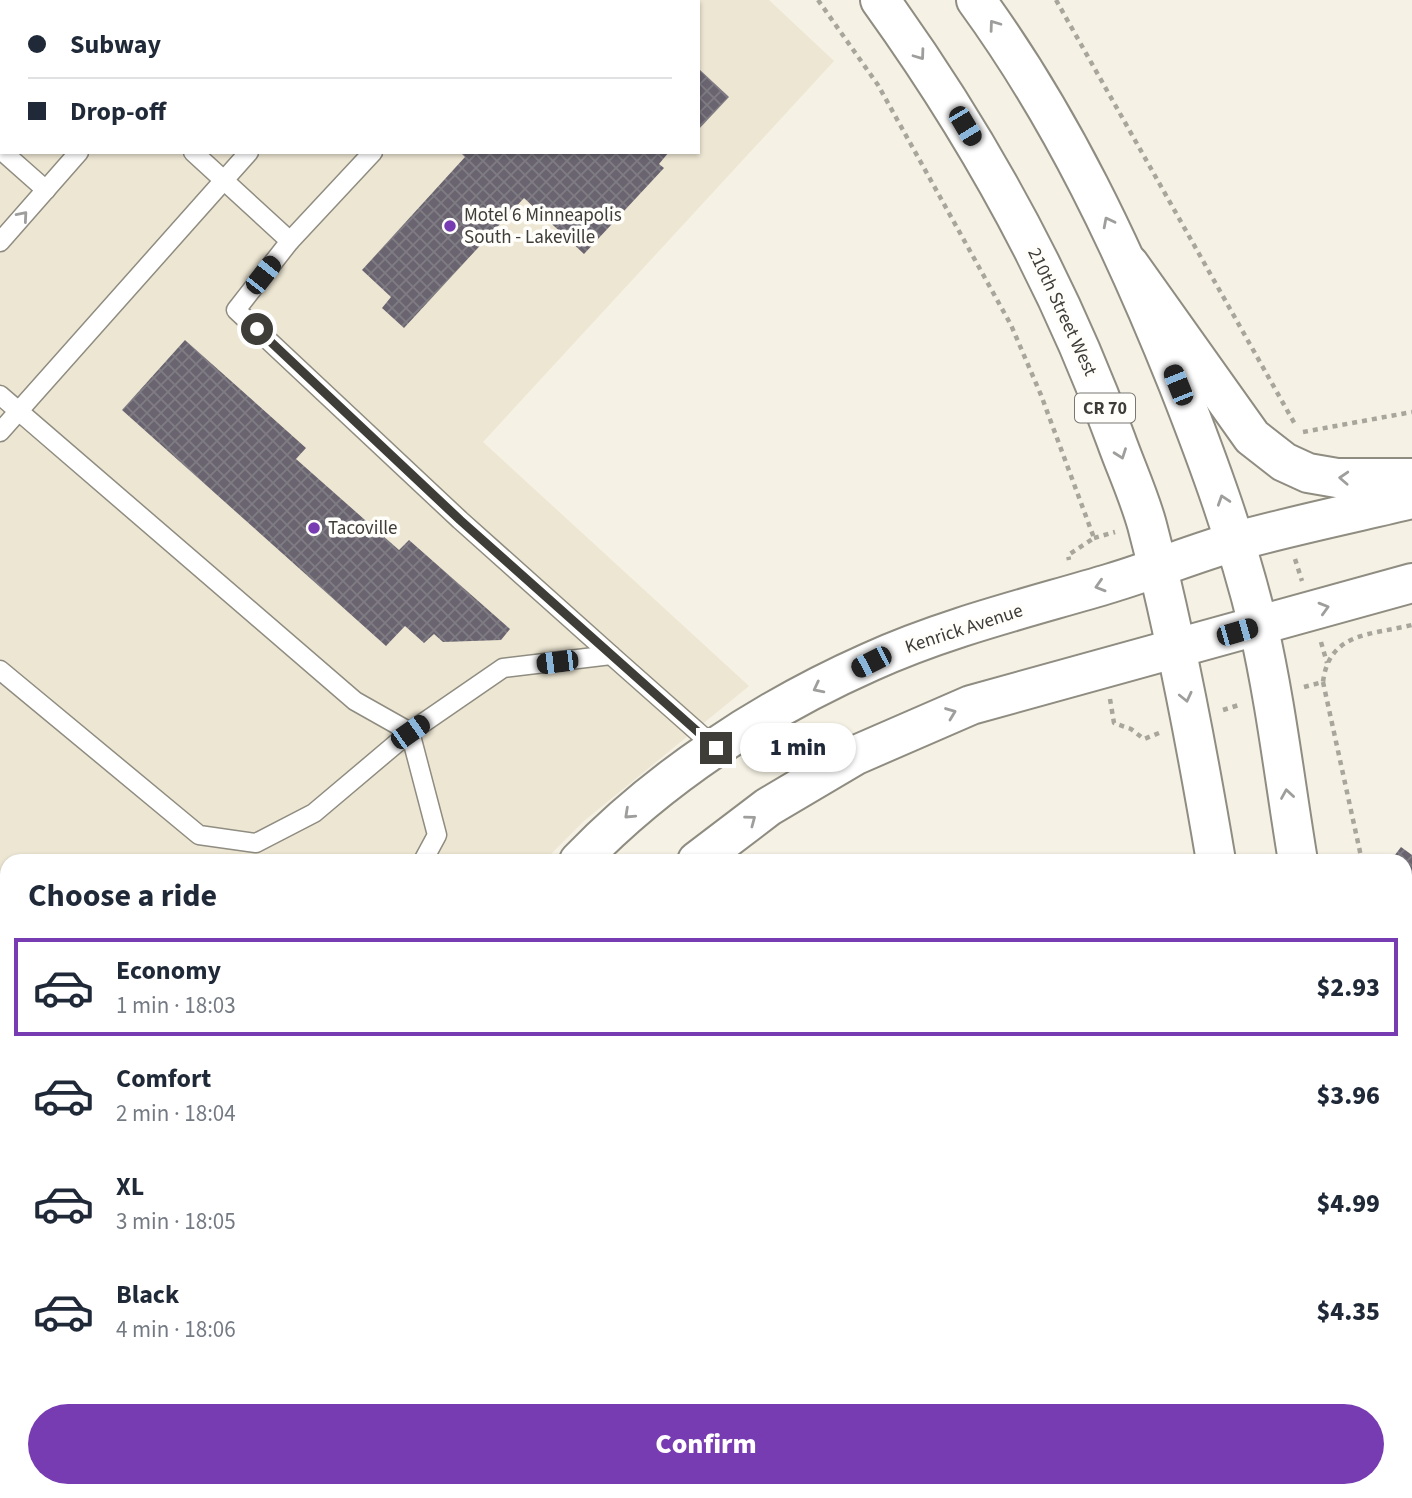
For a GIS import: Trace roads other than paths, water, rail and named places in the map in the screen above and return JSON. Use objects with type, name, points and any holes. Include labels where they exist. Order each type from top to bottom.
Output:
[{"type":"main road","name":"210th Street West","points":[[880,0],[938,81],[1005,195],[1057,297],[1101,397],[1146,522],[1192,721],[1215,854]]},
{"type":"main road","points":[[976,0],[1001,35],[1071,149],[1129,264],[1224,500],[1258,626],[1297,854]]},
{"type":"main road","points":[[1129,264],[1252,437],[1284,462],[1308,473],[1337,478],[1412,478]]},
{"type":"main road","name":"Kenrick Avenue","points":[[586,854],[637,806],[716,748],[806,694],[871,662],[940,635],[1157,569],[1235,542],[1412,499]]},
{"type":"main road","points":[[706,854],[768,807],[856,755],[971,705],[1412,583]]},
{"type":"lane","points":[[5,154],[46,190]]},
{"type":"lane","points":[[0,242],[77,154]]},
{"type":"lane","points":[[195,154],[290,241]]},
{"type":"lane","points":[[0,432],[247,154]]},
{"type":"lane","points":[[371,154],[290,241],[236,310],[460,520],[716,748]]},
{"type":"lane","points":[[0,395],[355,701],[410,732],[437,835],[427,854]]},
{"type":"lane","points":[[0,670],[199,835],[256,843],[314,813],[410,732],[503,668],[611,655]]},
{"type":"place","name":"Motel 6 Minneapolis South - Lakeville","points":[[450,226]]},
{"type":"place","name":"Tacoville","points":[[314,528]]}]
